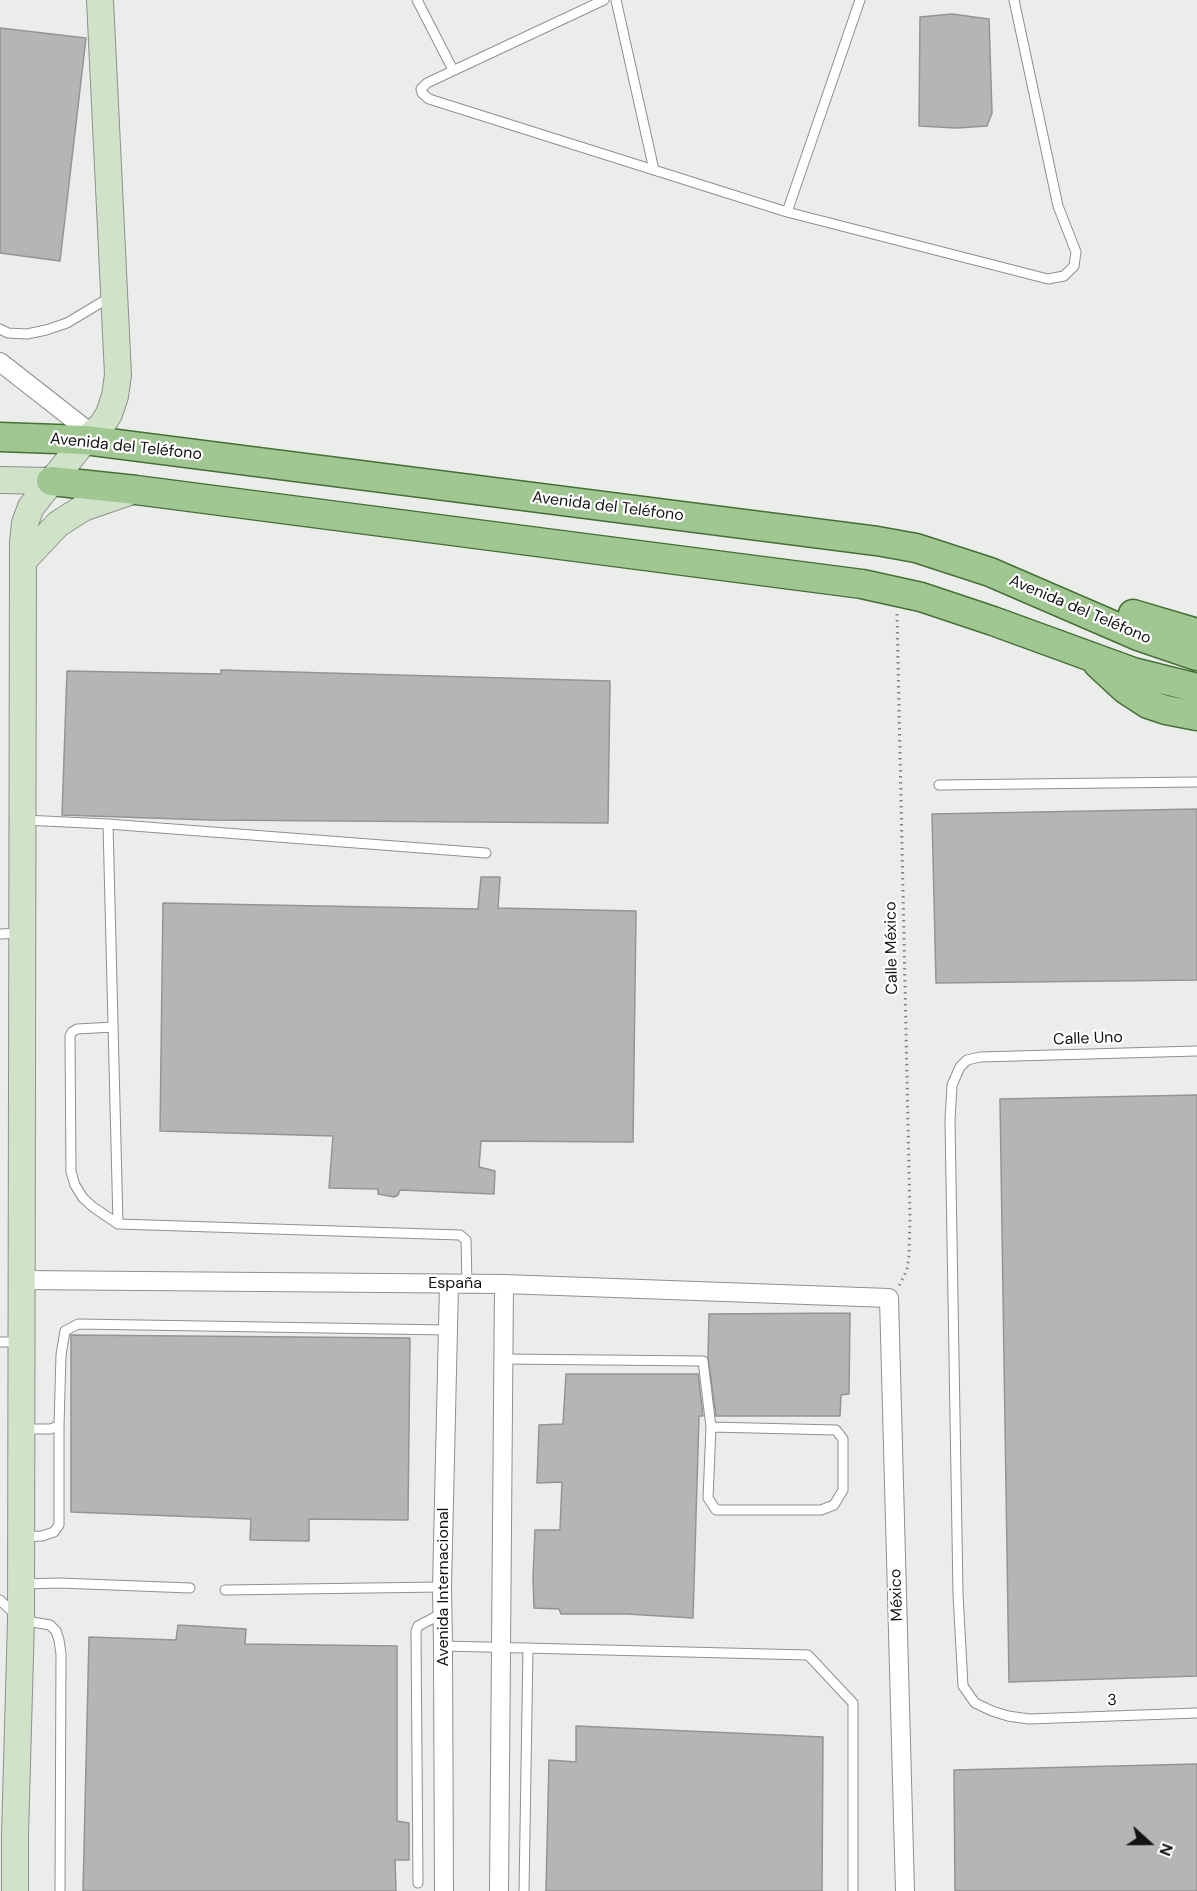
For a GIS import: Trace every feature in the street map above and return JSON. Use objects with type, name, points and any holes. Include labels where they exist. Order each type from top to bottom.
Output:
[{"type":"main road","points":[[15,1891],[11,1835],[21,1620],[20,1429],[10,1342],[21,1280],[11,934],[22,820],[23,542],[25,523],[32,507],[88,437],[102,425],[116,396],[118,375],[100,0]]},
{"type":"main road","name":"Avenida del Teléfono","points":[[0,437],[88,437],[878,541],[916,548],[954,559],[990,572],[1138,636],[1196,648]]},
{"type":"main road","points":[[0,480],[51,481],[136,490],[833,580],[897,591],[993,621],[1089,657],[1193,687]]},
{"type":"main road","points":[[24,561],[58,524],[83,508],[136,490]]},
{"type":"main road","points":[[1089,657],[1125,689],[1148,704],[1197,716]]},
{"type":"street","points":[[0,362],[88,437]]},
{"type":"street","name":"España","points":[[21,1280],[504,1284],[889,1298]]},
{"type":"street","name":"Avenida Internacional","points":[[444,1891],[442,1587],[448,1330],[458,1284]]},
{"type":"street","points":[[499,1891],[504,1284]]},
{"type":"street","name":"México","points":[[889,1298],[905,1891]]},
{"type":"lane","points":[[417,0],[453,70]]},
{"type":"lane","points":[[604,0],[423,85],[422,93],[426,98],[787,212],[1048,279],[1064,276],[1074,266],[1076,252],[1058,206],[1014,0]]},
{"type":"lane","points":[[616,0],[654,170]]},
{"type":"lane","points":[[787,212],[860,0]]},
{"type":"lane","points":[[0,329],[8,333],[27,334],[46,330],[67,323],[114,295]]},
{"type":"lane","points":[[939,785],[1197,782]]},
{"type":"lane","points":[[22,820],[108,824],[486,853]]},
{"type":"lane","points":[[108,824],[118,1224]]},
{"type":"lane","points":[[113,1027],[77,1029],[70,1036],[71,1172],[75,1185],[83,1198],[93,1207],[118,1224],[460,1235],[466,1240],[458,1284]]},
{"type":"lane","name":"Calle Uno","points":[[980,1057],[1197,1051]]},
{"type":"lane","name":"3","points":[[980,1057],[968,1060],[960,1067],[950,1097],[958,1583],[963,1686],[975,1703],[992,1712],[1029,1719],[1197,1713]]},
{"type":"lane","points":[[20,1537],[42,1536],[54,1532],[59,1525],[61,1355],[65,1331],[78,1324],[448,1330]]},
{"type":"lane","points":[[503,1359],[703,1361],[711,1426],[708,1498],[716,1510],[821,1510],[834,1504],[843,1491],[843,1439],[836,1430],[711,1426]]},
{"type":"lane","points":[[20,1429],[50,1429],[59,1426]]},
{"type":"lane","points":[[20,1584],[59,1583],[190,1588]]},
{"type":"lane","points":[[225,1590],[442,1587]]},
{"type":"lane","points":[[0,1600],[21,1620],[50,1625],[56,1631],[59,1640],[61,1654],[60,1891]]},
{"type":"lane","points":[[418,1883],[416,1631],[418,1626],[442,1613]]},
{"type":"lane","points":[[443,1646],[808,1655],[853,1703],[853,1891]]},
{"type":"lane","points":[[524,1891],[528,1648]]},
{"type":"path","name":"Calle México","points":[[889,1298],[899,1286],[907,1269],[910,1228],[897,591]]},
{"type":"building","points":[[952,14],[989,19],[992,113],[987,126],[957,128],[919,126],[920,17]]},
{"type":"building","points":[[0,28],[86,38],[60,261],[0,253]]},
{"type":"building","points":[[221,670],[610,681],[608,823],[208,820],[62,815],[67,671],[221,674]]},
{"type":"building","points":[[1197,809],[1197,980],[936,983],[932,814]]},
{"type":"building","points":[[481,877],[500,877],[498,908],[636,911],[633,1142],[481,1141],[479,1167],[495,1171],[494,1194],[400,1190],[394,1197],[378,1194],[378,1189],[329,1188],[333,1136],[160,1131],[163,903],[478,909]]},
{"type":"building","points":[[1197,1095],[1197,1676],[1009,1682],[1000,1099]]},
{"type":"building","points":[[850,1313],[849,1394],[841,1395],[840,1416],[716,1416],[708,1357],[709,1314]]},
{"type":"building","points":[[71,1335],[410,1338],[408,1520],[309,1519],[309,1541],[250,1540],[251,1519],[71,1512]]},
{"type":"building","points":[[566,1374],[698,1374],[703,1416],[699,1416],[693,1618],[627,1614],[561,1614],[559,1609],[534,1608],[535,1530],[560,1530],[562,1482],[537,1483],[539,1425],[563,1424]]},
{"type":"building","points":[[178,1625],[246,1629],[245,1644],[397,1646],[397,1821],[409,1823],[409,1860],[395,1860],[396,1891],[83,1891],[89,1637],[176,1640]]},
{"type":"building","points":[[576,1726],[823,1737],[822,1891],[546,1891],[549,1760],[576,1762]]},
{"type":"building","points":[[1197,1764],[1197,1891],[955,1891],[954,1770]]}]
